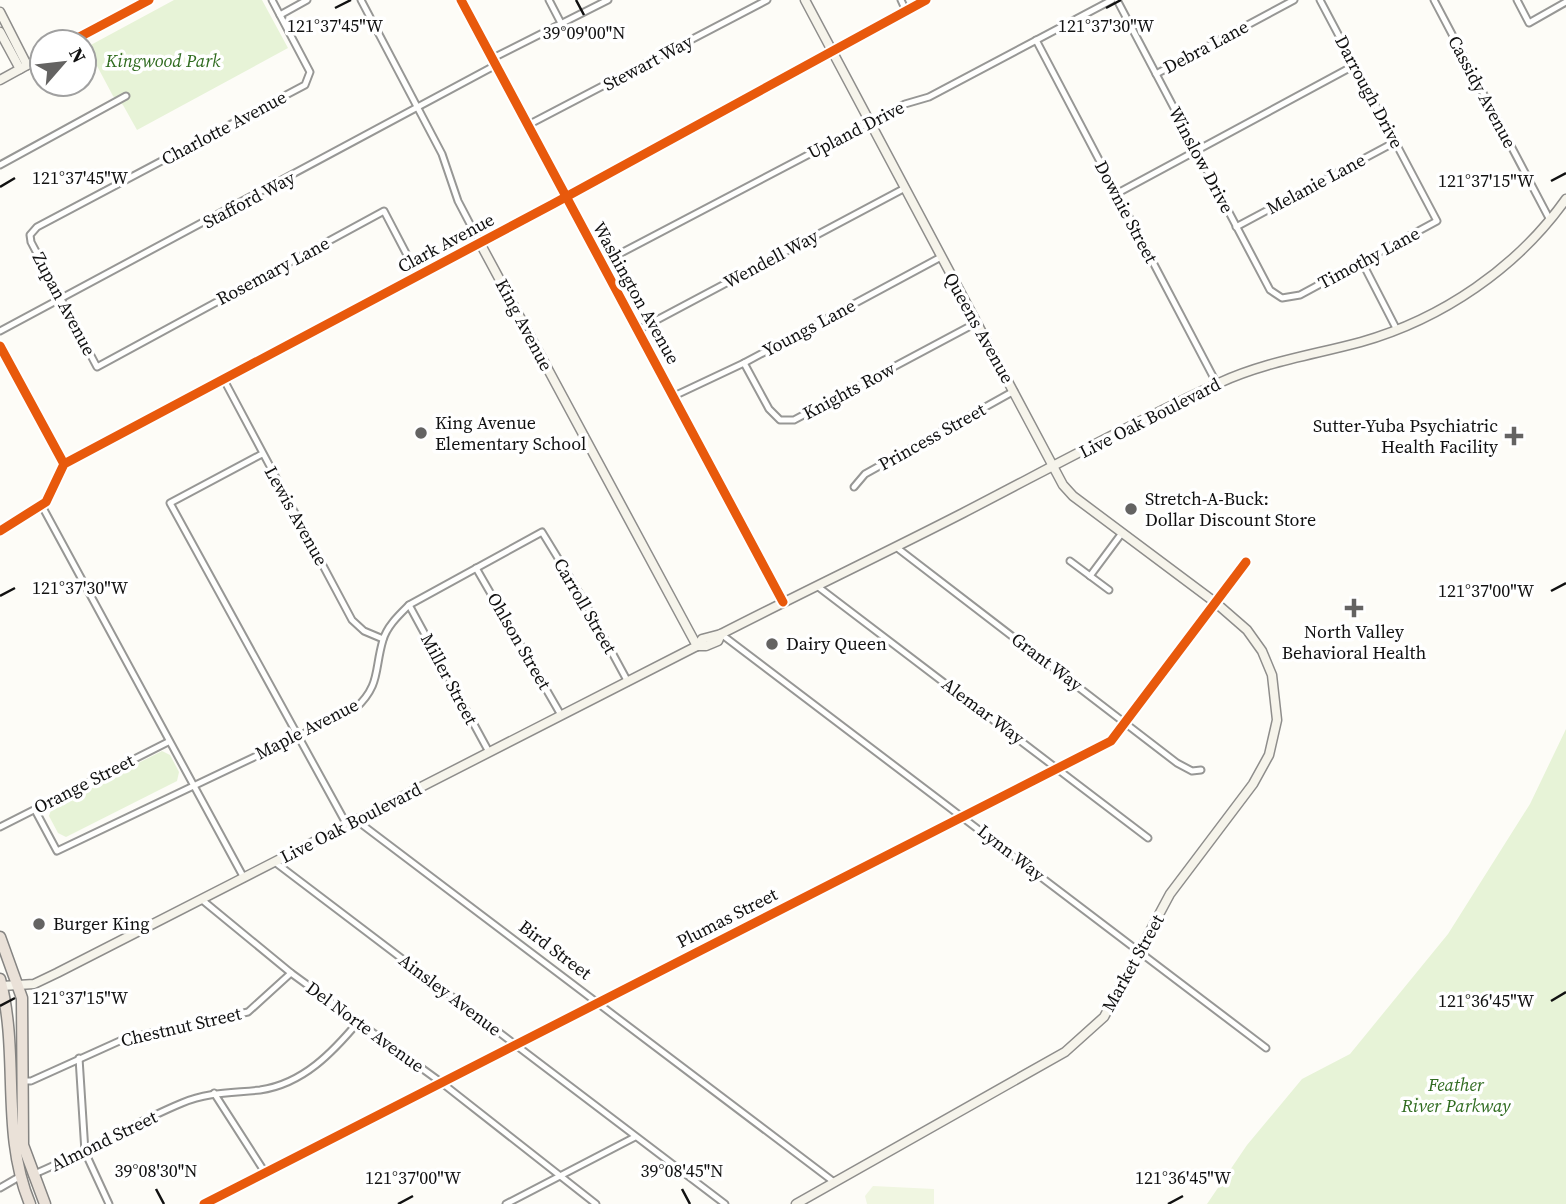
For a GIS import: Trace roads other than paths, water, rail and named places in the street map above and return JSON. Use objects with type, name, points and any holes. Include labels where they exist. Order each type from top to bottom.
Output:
[{"type":"highway","points":[[0,937],[20,986],[24,1011],[22,1138],[32,1175],[45,1204]]},
{"type":"highway","points":[[1,984],[12,1144],[19,1177],[30,1204]]},
{"type":"highway","points":[[9,1070],[23,1081]]},
{"type":"main road","points":[[96,28],[149,0]]},
{"type":"main road","name":"Queens Avenue","points":[[805,0],[976,323],[1073,496],[1216,603]]},
{"type":"main road","name":"Clark Avenue","points":[[64,464],[833,53],[926,0]]},
{"type":"main road","points":[[0,12],[23,67]]},
{"type":"main road","points":[[0,32],[23,67]]},
{"type":"main road","points":[[0,80],[28,64]]},
{"type":"main road","name":"Live Oak Boulevard","points":[[1,984],[20,986],[50,977],[697,646],[718,641],[721,634],[783,602],[1217,384],[1262,366],[1397,330],[1439,310],[1486,280],[1550,220],[1566,199]]},
{"type":"main road","name":"King Avenue","points":[[480,243],[697,646]]},
{"type":"main road","points":[[0,531],[42,506],[64,464]]},
{"type":"main road","name":"Market Street","points":[[796,1204],[1065,1052],[1104,1017],[1141,953],[1170,894],[1262,771],[1274,739],[1277,708],[1268,663],[1247,630],[1216,603]]},
{"type":"street","name":"Charlotte Avenue","points":[[31,242],[30,235],[37,227],[306,85],[310,72],[272,0]]},
{"type":"street","points":[[280,15],[307,0]]},
{"type":"street","name":"King Avenue","points":[[361,0],[442,154],[458,201],[480,243]]},
{"type":"street","name":"Washington Avenue","points":[[461,0],[783,602]]},
{"type":"street","points":[[549,0],[562,25]]},
{"type":"street","points":[[492,58],[608,0]]},
{"type":"street","name":"Stewart Way","points":[[528,125],[767,0]]},
{"type":"street","points":[[901,0],[906,10]]},
{"type":"street","name":"Upland Drive","points":[[602,262],[905,104],[929,97],[1112,0]]},
{"type":"street","name":"Winslow Drive","points":[[1117,0],[1270,290],[1282,298],[1300,295]]},
{"type":"street","name":"Debra Lane","points":[[1156,74],[1294,0]]},
{"type":"street","name":"Darrough Drive","points":[[1320,0],[1437,221]]},
{"type":"street","name":"Cassidy Avenue","points":[[1434,0],[1550,220]]},
{"type":"street","points":[[1517,0],[1529,23],[1566,2]]},
{"type":"street","name":"Downie Street","points":[[1036,40],[1217,384]]},
{"type":"street","name":"Stafford Way","points":[[0,331],[496,65]]},
{"type":"street","points":[[1116,194],[1355,65]]},
{"type":"street","points":[[0,164],[126,96]]},
{"type":"street","name":"Melanie Lane","points":[[1236,227],[1395,142]]},
{"type":"street","name":"Wendell Way","points":[[638,330],[905,188]]},
{"type":"street","name":"Rosemary Lane","points":[[97,367],[384,211],[418,276]]},
{"type":"street","name":"Timothy Lane","points":[[1300,295],[1437,221]]},
{"type":"street","name":"Zupan Avenue","points":[[31,242],[97,367]]},
{"type":"street","name":"Youngs Lane","points":[[674,396],[744,363],[941,257]]},
{"type":"street","points":[[1362,262],[1397,330]]},
{"type":"street","name":"Knights Row","points":[[744,363],[769,409],[780,420],[794,420],[976,323]]},
{"type":"street","points":[[0,346],[64,464]]},
{"type":"street","name":"Lewis Avenue","points":[[224,380],[352,620],[364,631],[383,639]]},
{"type":"street","name":"Princess Street","points":[[854,487],[866,474],[1014,391]]},
{"type":"street","points":[[262,454],[170,503],[347,825]]},
{"type":"street","points":[[42,506],[244,878]]},
{"type":"street","name":"Maple Avenue","points":[[35,810],[57,851],[355,709],[366,698],[379,671],[383,639],[393,621],[409,605],[541,532]]},
{"type":"street","name":"Carroll Street","points":[[541,532],[583,599],[628,682]]},
{"type":"street","points":[[1090,576],[1122,533]]},
{"type":"street","name":"Grant Way","points":[[896,547],[1177,763],[1192,771],[1201,770]]},
{"type":"street","points":[[1070,561],[1109,590]]},
{"type":"street","name":"Plumas Street","points":[[204,1204],[1111,741],[1246,562]]},
{"type":"street","name":"Ohlson Street","points":[[476,568],[561,715]]},
{"type":"street","name":"Alemar Way","points":[[817,586],[1148,838]]},
{"type":"street","name":"Miller Street","points":[[409,605],[489,752]]},
{"type":"street","name":"Lynn Way","points":[[721,634],[1266,1048]]},
{"type":"street","name":"Orange Street","points":[[0,827],[168,742]]},
{"type":"street","name":"Bird Street","points":[[356,820],[834,1182]]},
{"type":"street","name":"Ainsley Avenue","points":[[276,863],[725,1204]]},
{"type":"street","name":"Del Norte Avenue","points":[[201,899],[291,973],[442,1083],[596,1204]]},
{"type":"street","name":"Chestnut Street","points":[[23,1081],[31,1081],[124,1039],[248,1012],[291,973]]},
{"type":"street","name":"Almond Street","points":[[32,1175],[85,1152],[182,1103],[214,1093],[263,1090],[294,1079],[319,1064],[359,1021]]},
{"type":"street","points":[[79,1058],[85,1152],[109,1204]]},
{"type":"street","points":[[214,1093],[266,1174]]},
{"type":"street","points":[[506,1204],[635,1136]]},
{"type":"street","points":[[0,1188],[19,1177]]},
{"type":"place","name":"King Avenue Elementary School","points":[[421,433]]},
{"type":"place","name":"Sutter-Yuba Psychiatric Health Facility","points":[[1514,436]]},
{"type":"place","name":"Stretch-A-Buck: Dollar Discount Store","points":[[1131,509]]},
{"type":"place","name":"North Valley Behavioral Health","points":[[1354,608]]},
{"type":"place","name":"Dairy Queen","points":[[772,644]]},
{"type":"place","name":"Burger King","points":[[39,924]]},
{"type":"park label","name":"Kingwood Park","points":[[163,61]]},
{"type":"park label","name":"Feather River Parkway","points":[[1456,1095]]}]
